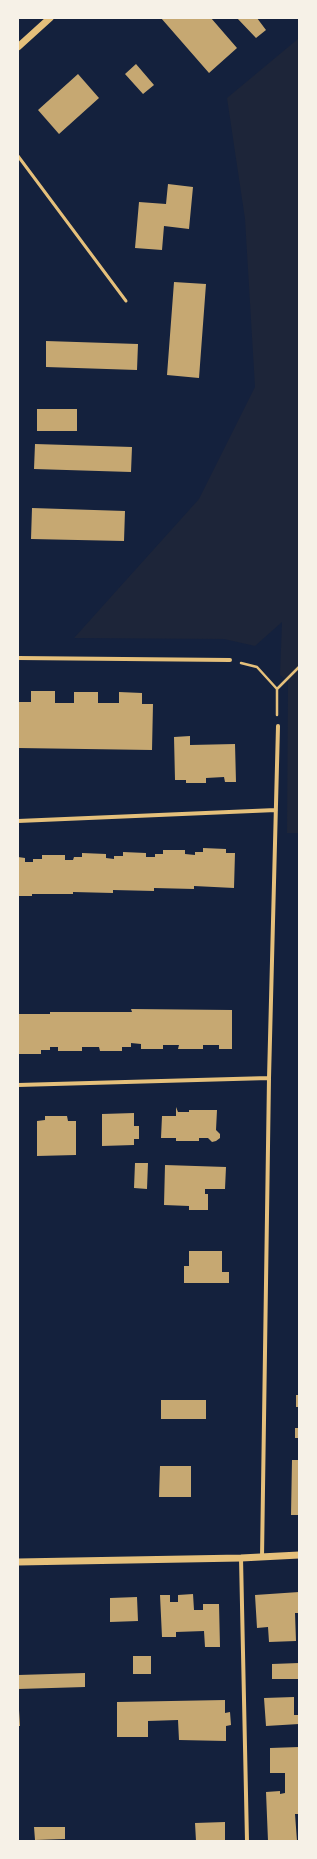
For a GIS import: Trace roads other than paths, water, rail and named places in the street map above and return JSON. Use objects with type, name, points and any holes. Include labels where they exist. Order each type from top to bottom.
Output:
[{"type":"street","points":[[18,47],[50,18]]},
{"type":"street","points":[[18,658],[230,660]]},
{"type":"street","points":[[262,1557],[269,1078],[278,726]]},
{"type":"street","points":[[18,821],[276,810]]},
{"type":"street","points":[[18,1085],[269,1078]]},
{"type":"street","points":[[18,1562],[241,1558],[299,1555]]},
{"type":"street","points":[[241,1558],[247,1841]]},
{"type":"lane","points":[[18,156],[126,301]]}]
